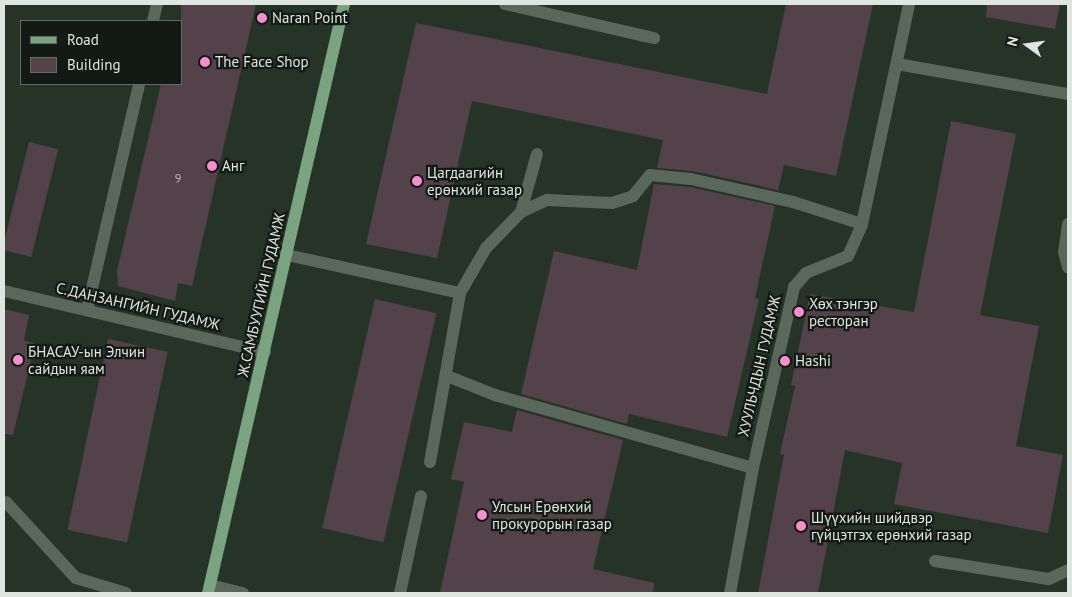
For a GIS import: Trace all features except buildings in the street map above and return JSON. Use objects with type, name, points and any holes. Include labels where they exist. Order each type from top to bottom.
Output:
[{"type":"main road","name":"Ж.САМБУУГИЙН ГУДАМЖ","points":[[209,589],[344,4]]},
{"type":"street","points":[[153,20],[157,4]]},
{"type":"street","points":[[505,4],[654,38]]},
{"type":"street","name":"ХУУЛЬЧДЫН ГУДАМЖ","points":[[730,593],[752,468],[794,287],[806,273],[848,256],[862,224],[909,4]]},
{"type":"street","points":[[897,64],[1068,94]]},
{"type":"street","points":[[87,310],[139,85]]},
{"type":"street","points":[[521,212],[537,154]]},
{"type":"street","points":[[430,462],[447,376],[460,293],[486,248],[521,212],[547,200],[612,203],[633,196],[650,176],[660,175],[793,202],[862,224]]},
{"type":"street","points":[[1068,224],[1064,252],[1068,267]]},
{"type":"street","points":[[287,255],[460,293]]},
{"type":"street","name":"С.ДАНЗАНГИЙН ГУДАМЖ","points":[[4,291],[265,352]]},
{"type":"street","points":[[447,376],[495,395],[752,468]]},
{"type":"street","points":[[400,593],[421,496]]},
{"type":"street","points":[[6,502],[76,578],[126,593]]},
{"type":"street","points":[[935,561],[1049,579],[1068,570]]},
{"type":"street","points":[[209,589],[243,593]]},
{"type":"place","name":"Naran Point","points":[[262,18]]},
{"type":"place","name":"The Face Shop","points":[[205,62]]},
{"type":"place","name":"Анг","points":[[212,166]]},
{"type":"place","name":"Цагдаагийн ерөнхий газар","points":[[417,181]]},
{"type":"place","name":"Хөх тэнгэр ресторан","points":[[799,312]]},
{"type":"place","name":"БНАСАУ-ын Элчин сайдын яам","points":[[18,360]]},
{"type":"place","name":"Hashi","points":[[785,361]]},
{"type":"place","name":"Улсын Ерөнхий прокурорын газар","points":[[482,515]]},
{"type":"place","name":"Шүүхийн шийдвэр гүйцэтгэх ерөнхий газар","points":[[801,526]]}]
